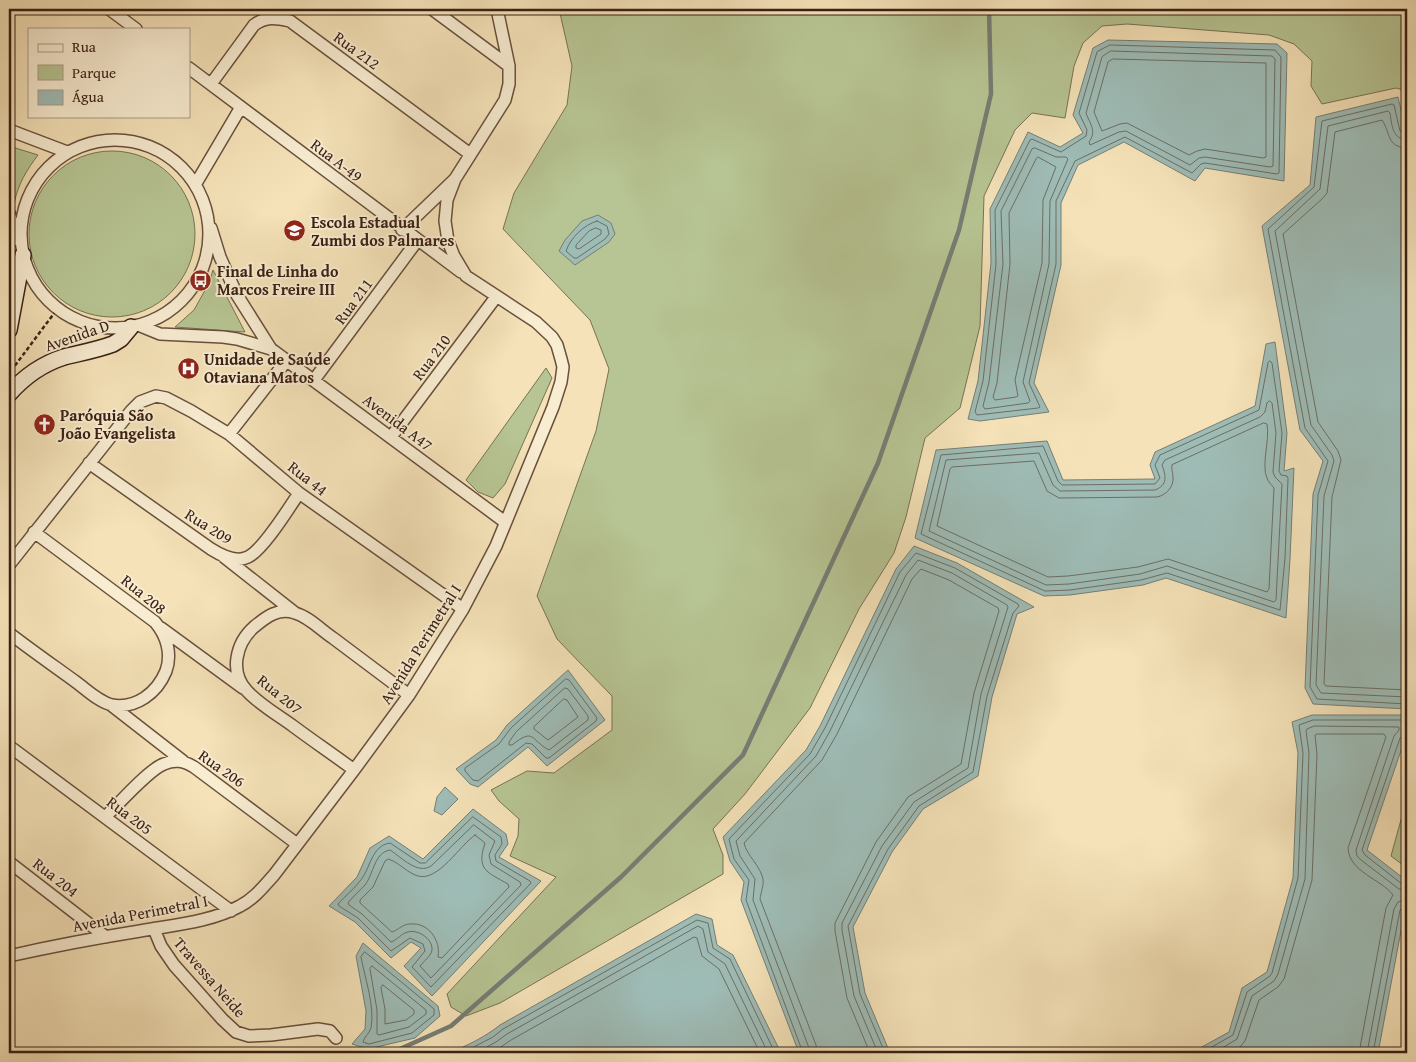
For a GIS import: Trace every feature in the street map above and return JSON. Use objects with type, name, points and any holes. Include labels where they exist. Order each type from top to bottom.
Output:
[{"type":"street","points":[[109,9],[135,28]]},
{"type":"street","name":"Rua 212","points":[[274,9],[470,154]]},
{"type":"street","points":[[432,9],[509,66]]},
{"type":"street","name":"Avenida Perimetral I","points":[[9,956],[198,920],[231,911],[242,905],[264,887],[409,695],[463,609],[488,564],[553,407],[561,382],[563,367],[557,344],[547,331],[466,276],[454,256],[448,241],[446,206],[455,179],[494,120],[505,100],[509,84],[509,66],[497,9]]},
{"type":"street","points":[[211,84],[254,25],[262,20],[271,18],[290,21]]},
{"type":"street","name":"Rua A-49","points":[[190,69],[402,230],[466,276]]},
{"type":"street","points":[[195,185],[241,107]]},
{"type":"street","points":[[9,130],[67,152]]},
{"type":"street","name":"Avenida A47","points":[[23,253],[22,222],[29,194],[39,178],[52,163],[67,152],[92,142],[118,139],[144,144],[173,160],[195,185],[202,198],[229,279],[250,317],[271,349]]},
{"type":"street","name":"Avenida Perimetral I","points":[[402,230],[455,179]]},
{"type":"street","points":[[9,213],[29,272],[49,302],[79,321],[96,326],[114,328],[135,326],[155,319],[170,310],[184,298],[195,283],[207,250],[206,213]]},
{"type":"street","name":"Rua 211","points":[[314,380],[417,241]]},
{"type":"street","points":[[9,330],[23,253]]},
{"type":"street","name":"Rua 210","points":[[391,437],[496,297]]},
{"type":"street","name":"Avenida A47","points":[[135,326],[160,334],[237,339],[271,349],[506,522]]},
{"type":"street","name":"Avenida D","points":[[9,394],[17,385],[40,367],[62,358],[113,344],[135,326]]},
{"type":"street","points":[[228,434],[287,360]]},
{"type":"street","name":"Rua 44","points":[[9,565],[131,410],[140,402],[156,396],[166,398],[191,411],[228,434],[300,493],[463,609]]},
{"type":"street","name":"Rua 209","points":[[88,463],[223,556],[238,559],[253,554],[300,493]]},
{"type":"street","name":"Rua 208","points":[[34,532],[139,609],[160,627],[168,645],[169,656],[160,683],[147,697],[124,704],[111,704]]},
{"type":"street","points":[[223,556],[294,613],[315,625],[409,695]]},
{"type":"street","name":"Rua 207","points":[[294,613],[280,612],[269,615],[252,629],[240,645],[236,663],[240,680],[246,690],[262,704],[354,770]]},
{"type":"street","points":[[160,627],[246,690]]},
{"type":"street","points":[[9,633],[95,696],[111,704],[183,761]]},
{"type":"street","name":"Rua 205","points":[[9,746],[231,911]]},
{"type":"street","name":"Rua 206","points":[[105,817],[159,766],[172,761],[183,761],[194,767],[297,844]]},
{"type":"street","name":"Rua 204","points":[[9,862],[106,937]]},
{"type":"street","name":"Travessa Neide","points":[[154,929],[161,946],[174,965],[236,1032],[249,1036],[271,1036],[318,1029],[330,1031],[336,1038]]},
{"type":"path","points":[[9,374],[58,308]]},
{"type":"green space","points":[[559,9],[1407,9],[1407,91],[1396,88],[1322,104],[1311,86],[1312,61],[1294,44],[1269,35],[1127,24],[1102,26],[1083,43],[1074,66],[1065,118],[1032,113],[1015,130],[984,196],[980,326],[960,408],[925,438],[906,517],[894,553],[859,609],[810,708],[745,794],[713,829],[723,855],[723,874],[500,1003],[466,1016],[451,1007],[447,994],[556,877],[510,856],[518,836],[519,819],[499,801],[491,790],[527,771],[554,773],[612,730],[612,696],[557,639],[537,596],[596,431],[609,369],[590,320],[503,229],[514,193],[567,105],[572,66]]},
{"type":"green space","points":[[9,146],[38,155],[23,178],[14,204],[9,194]]},
{"type":"green space","points":[[104,151],[120,151],[144,157],[171,175],[189,202],[195,234],[189,266],[171,293],[144,311],[120,317],[104,317],[80,311],[59,298],[48,287],[35,266],[29,242],[29,226],[35,202],[48,181],[59,170],[80,157]]},
{"type":"green space","points":[[213,270],[245,332],[175,327],[194,310],[209,283]]},
{"type":"green space","points":[[546,368],[552,378],[505,484],[493,498],[478,492],[466,480]]},
{"type":"green space","points":[[1407,798],[1407,868],[1391,856]]},
{"type":"water","points":[[1108,40],[1277,44],[1287,53],[1284,181],[1205,168],[1195,181],[1124,142],[1078,165],[1061,203],[1061,265],[1034,383],[1049,412],[980,421],[968,419],[978,381],[991,263],[990,209],[1028,132],[1060,147],[1083,133],[1073,115],[1093,48]]},
{"type":"water","points":[[1398,97],[1407,136],[1407,709],[1313,704],[1305,688],[1313,494],[1323,461],[1300,430],[1262,226],[1310,185],[1316,117]]},
{"type":"water","points":[[598,215],[611,223],[615,234],[609,242],[575,265],[559,251],[565,240],[582,221]]},
{"type":"water","points":[[1275,342],[1287,433],[1284,471],[1294,468],[1286,618],[1166,578],[1143,585],[1070,595],[1044,596],[915,538],[936,450],[1047,441],[1063,480],[1155,479],[1150,465],[1155,452],[1255,406],[1266,344]]},
{"type":"water","points":[[914,546],[957,563],[1034,607],[1017,614],[992,697],[978,776],[923,809],[892,852],[853,927],[865,993],[890,1053],[799,1053],[741,900],[744,882],[730,861],[723,837],[806,750],[820,726],[896,569]]},
{"type":"water","points":[[568,670],[605,720],[547,766],[528,747],[478,787],[470,784],[456,769],[496,740],[507,725]]},
{"type":"water","points":[[1312,715],[1407,715],[1407,733],[1367,850],[1407,881],[1407,899],[1378,1053],[1191,1053],[1229,1032],[1242,988],[1267,972],[1293,878],[1298,753],[1292,722]]},
{"type":"water","points":[[445,787],[458,799],[442,815],[434,811],[437,797]]},
{"type":"water","points":[[473,809],[506,834],[508,844],[499,857],[541,881],[432,996],[404,966],[421,948],[411,942],[391,958],[355,922],[329,906],[357,877],[370,848],[389,836],[423,859]]},
{"type":"water","points":[[696,914],[712,919],[717,945],[733,955],[781,1053],[448,1053],[482,1037]]},
{"type":"water","points":[[363,943],[438,1006],[440,1016],[415,1038],[368,1049],[352,1044],[365,1029],[366,1011],[356,956]]},
{"type":"waterway","points":[[391,1053],[451,1026],[621,877],[743,755],[878,463],[959,230],[991,94],[989,9]]},
{"type":"place","name":"Escola Estadual Zumbi dos Palmares","points":[[295,231]]},
{"type":"place","name":"Final de Linha do Marcos Freire III","points":[[201,280]]},
{"type":"place","name":"Unidade de Saúde Otaviana Matos","points":[[188,368]]},
{"type":"place","name":"Paróquia São João Evangelista","points":[[44,424]]}]
